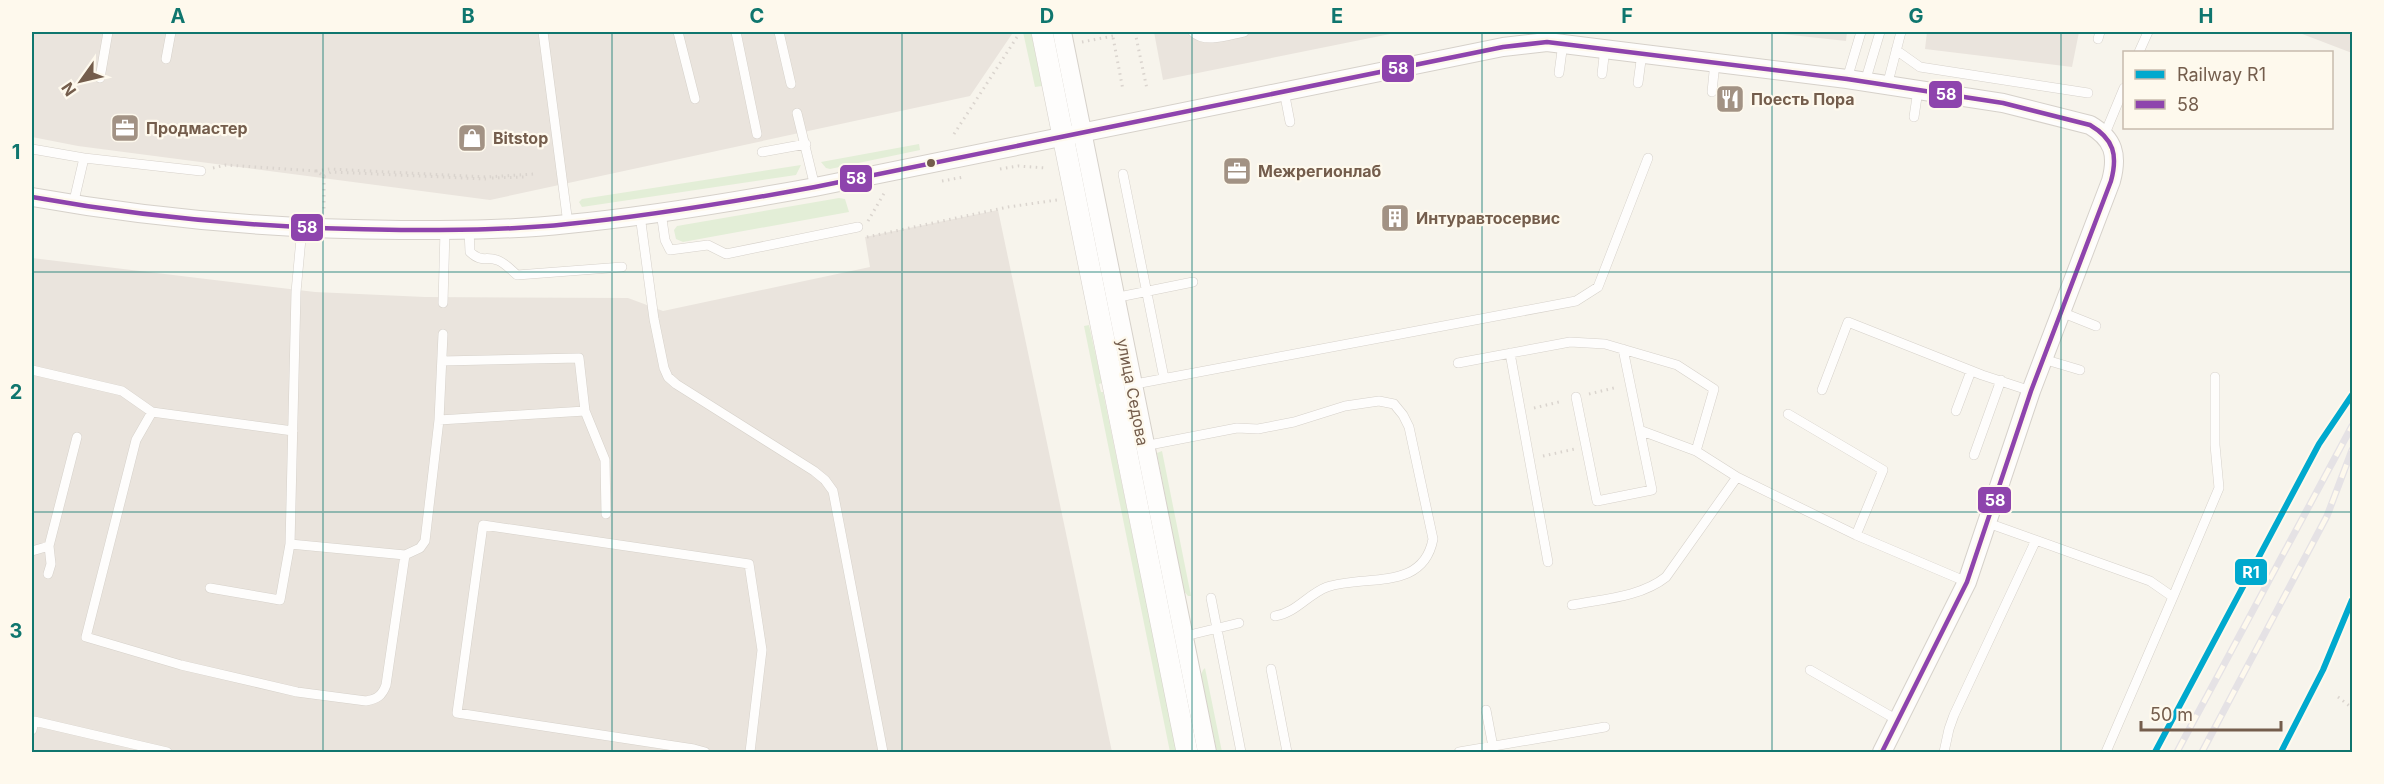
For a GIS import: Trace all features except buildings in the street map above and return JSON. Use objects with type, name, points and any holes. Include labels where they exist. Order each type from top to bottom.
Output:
[{"type":"street","name":"улица Седова","points":[[1042,32],[1072,135],[1114,298],[1122,386],[1144,446],[1174,638],[1187,753]]},
{"type":"street","name":"улица Седова","points":[[1062,32],[1072,135],[1122,386],[1174,638],[1207,753]]},
{"type":"street","points":[[32,197],[73,205],[217,223],[302,228],[469,230],[568,224],[716,205],[1503,47],[1547,42],[1847,79],[2003,103],[2075,120],[2090,125],[2104,136],[2114,152],[2114,170],[2031,391],[1985,522],[1967,582],[1882,753]]},
{"type":"lane","points":[[100,78],[108,32]]},
{"type":"lane","points":[[166,59],[171,32]]},
{"type":"lane","points":[[543,32],[568,224]]},
{"type":"lane","points":[[680,32],[695,99]]},
{"type":"lane","points":[[736,32],[757,134]]},
{"type":"lane","points":[[779,32],[791,84]]},
{"type":"lane","points":[[1193,32],[1197,36],[1214,38],[1244,32]]},
{"type":"lane","points":[[1847,79],[1861,32]]},
{"type":"lane","points":[[1865,82],[1880,32]]},
{"type":"lane","points":[[1887,86],[1900,32]]},
{"type":"lane","points":[[2139,51],[2148,32]]},
{"type":"lane","points":[[1559,73],[1563,43]]},
{"type":"lane","points":[[1602,74],[1605,48]]},
{"type":"lane","points":[[1896,50],[1920,67],[2088,93]]},
{"type":"lane","points":[[1638,83],[1642,53]]},
{"type":"lane","points":[[1712,92],[1715,62]]},
{"type":"lane","points":[[1914,117],[1918,90]]},
{"type":"lane","points":[[2104,136],[2123,90]]},
{"type":"lane","points":[[1284,91],[1290,122]]},
{"type":"lane","points":[[797,113],[815,186]]},
{"type":"lane","points":[[762,152],[806,144]]},
{"type":"lane","points":[[32,149],[84,158],[201,171]]},
{"type":"lane","points":[[73,205],[84,158]]},
{"type":"lane","points":[[1122,386],[1576,301],[1598,286],[1648,158]]},
{"type":"lane","points":[[1123,174],[1164,378]]},
{"type":"lane","points":[[661,212],[665,240],[670,250],[708,245],[726,254],[858,227]]},
{"type":"lane","points":[[640,215],[654,320],[664,368],[668,376],[676,384],[813,471],[825,480],[833,491],[884,753]]},
{"type":"lane","points":[[210,588],[280,600],[290,544],[296,292],[302,228]]},
{"type":"lane","points":[[443,303],[445,230]]},
{"type":"lane","points":[[469,230],[470,252],[481,260],[498,260],[517,275],[622,267]]},
{"type":"lane","points":[[1114,298],[1193,282]]},
{"type":"lane","points":[[2061,312],[2096,326]]},
{"type":"lane","points":[[1822,390],[1848,322],[1971,371],[2031,391]]},
{"type":"lane","points":[[290,544],[405,555],[420,548],[425,541],[439,420],[442,334]]},
{"type":"lane","points":[[1458,363],[1570,342],[1597,343],[1677,365],[1714,389],[1696,451]]},
{"type":"lane","points":[[1576,398],[1597,501],[1652,490],[1642,431],[1623,349]]},
{"type":"lane","points":[[1510,353],[1548,562]]},
{"type":"lane","points":[[442,361],[579,358],[585,411],[605,460],[606,514]]},
{"type":"lane","points":[[2043,359],[2080,370]]},
{"type":"lane","points":[[32,370],[122,391],[152,412],[293,431]]},
{"type":"lane","points":[[1956,411],[1971,371]]},
{"type":"lane","points":[[2106,753],[2219,488],[2215,445],[2215,377]]},
{"type":"lane","points":[[1974,455],[2001,380]]},
{"type":"lane","points":[[1144,446],[1237,428],[1258,429],[1344,406],[1379,401],[1394,404],[1403,415],[1409,427],[1433,539],[1430,554],[1418,568],[1403,575],[1326,587],[1287,615],[1275,616]]},
{"type":"lane","points":[[439,420],[585,411]]},
{"type":"lane","points":[[152,412],[136,440],[86,637],[181,665],[297,692],[366,701],[375,699],[383,694],[386,686],[405,555]]},
{"type":"lane","points":[[1788,414],[1883,471],[1857,535]]},
{"type":"lane","points":[[1642,431],[1696,451],[1737,477],[1857,535],[1967,582]]},
{"type":"lane","points":[[48,574],[51,564],[49,546],[77,437]]},
{"type":"lane","points":[[1572,605],[1641,591],[1656,585],[1666,577],[1737,477]]},
{"type":"lane","points":[[1985,522],[2035,542],[2150,581],[2174,597]]},
{"type":"lane","points":[[705,753],[682,747],[458,713],[483,525],[749,564],[762,650],[750,753]]},
{"type":"lane","points":[[1944,753],[1954,715],[2035,542]]},
{"type":"lane","points":[[32,551],[49,546]]},
{"type":"lane","points":[[1211,598],[1241,753]]},
{"type":"lane","points":[[1174,638],[1239,623]]},
{"type":"lane","points":[[1271,669],[1287,753]]},
{"type":"lane","points":[[1810,670],[1899,721]]},
{"type":"lane","points":[[1486,710],[1493,750]]},
{"type":"lane","points":[[32,730],[34,721],[167,753]]},
{"type":"lane","points":[[1459,753],[1493,750],[1605,727]]},
{"type":"path","points":[[1135,32],[1147,89]]},
{"type":"path","points":[[954,134],[1019,34]]},
{"type":"path","points":[[1082,42],[1112,34],[1123,90]]},
{"type":"path","points":[[201,171],[226,165],[316,171],[330,169],[487,177],[535,174],[516,178],[478,179],[331,172],[324,176]]},
{"type":"path","points":[[996,170],[1018,166],[1046,168]]},
{"type":"path","points":[[316,171],[324,176]]},
{"type":"path","points":[[937,182],[972,174]]},
{"type":"path","points":[[322,228],[326,192],[324,176]]},
{"type":"path","points":[[886,189],[866,225],[858,227],[863,238],[1008,207],[1057,200]]},
{"type":"path","points":[[883,195],[892,191]]},
{"type":"path","points":[[1529,458],[1586,447]]},
{"type":"path","points":[[2338,697],[2351,707]]},
{"type":"shaded area","points":[[32,32],[1012,32],[1012,34],[970,96],[490,200],[78,146],[32,137]]},
{"type":"shaded area","points":[[1154,32],[1400,32],[1163,80]]},
{"type":"shaded area","points":[[1765,32],[1847,32],[1846,41]]},
{"type":"shaded area","points":[[1927,32],[2079,32],[2072,67],[1925,49]]},
{"type":"shaded area","points":[[2297,32],[2352,32],[2352,53]]},
{"type":"shaded area","points":[[998,210],[1112,752],[32,752],[32,258],[315,292],[425,297],[628,298],[663,311],[870,267],[865,237]]},
{"type":"green space","points":[[1023,32],[1031,32],[1042,86],[1035,87]]},
{"type":"green space","points":[[919,144],[920,150],[830,169],[821,162]]},
{"type":"green space","points":[[801,165],[796,175],[582,207],[579,202],[582,199]]},
{"type":"green space","points":[[839,198],[845,199],[849,212],[683,242],[676,239],[674,230],[677,226]]},
{"type":"green space","points":[[1089,325],[1102,383],[1099,384],[1103,392],[1177,752],[1170,752],[1084,326]]},
{"type":"green space","points":[[1162,451],[1191,596],[1184,591],[1157,453]]},
{"type":"green space","points":[[1205,668],[1222,752],[1217,752],[1201,675]]},
{"type":"railway","points":[[2155,752],[2319,444],[2352,395]]},
{"type":"railway","points":[[2177,752],[2352,426]]},
{"type":"railway","points":[[2202,752],[2327,516],[2352,450]]},
{"type":"railway","points":[[2281,752],[2323,670],[2352,600]]},
{"type":"rail line","name":"R1","points":[[2155,752],[2319,444],[2352,395]]},
{"type":"rail line","name":"R1","points":[[2281,752],[2323,670],[2352,600]]},
{"type":"transit line","name":"58","points":[[32,197],[170,217],[308,228],[464,230],[568,224],[692,208],[815,187],[1503,47],[1547,42],[1847,79],[2003,103],[2090,125],[2104,136],[2112,148],[2114,163],[2111,181],[2031,391],[1967,582],[1882,752]]},
{"type":"place","name":"Поесть Пора","points":[[1730,99]]},
{"type":"place","name":"Продмастер","points":[[125,128]]},
{"type":"place","name":"Bitstop","points":[[472,138]]},
{"type":"place","name":"Межрегионлаб","points":[[1237,171]]},
{"type":"place","name":"Интуравтосервис","points":[[1395,218]]}]
